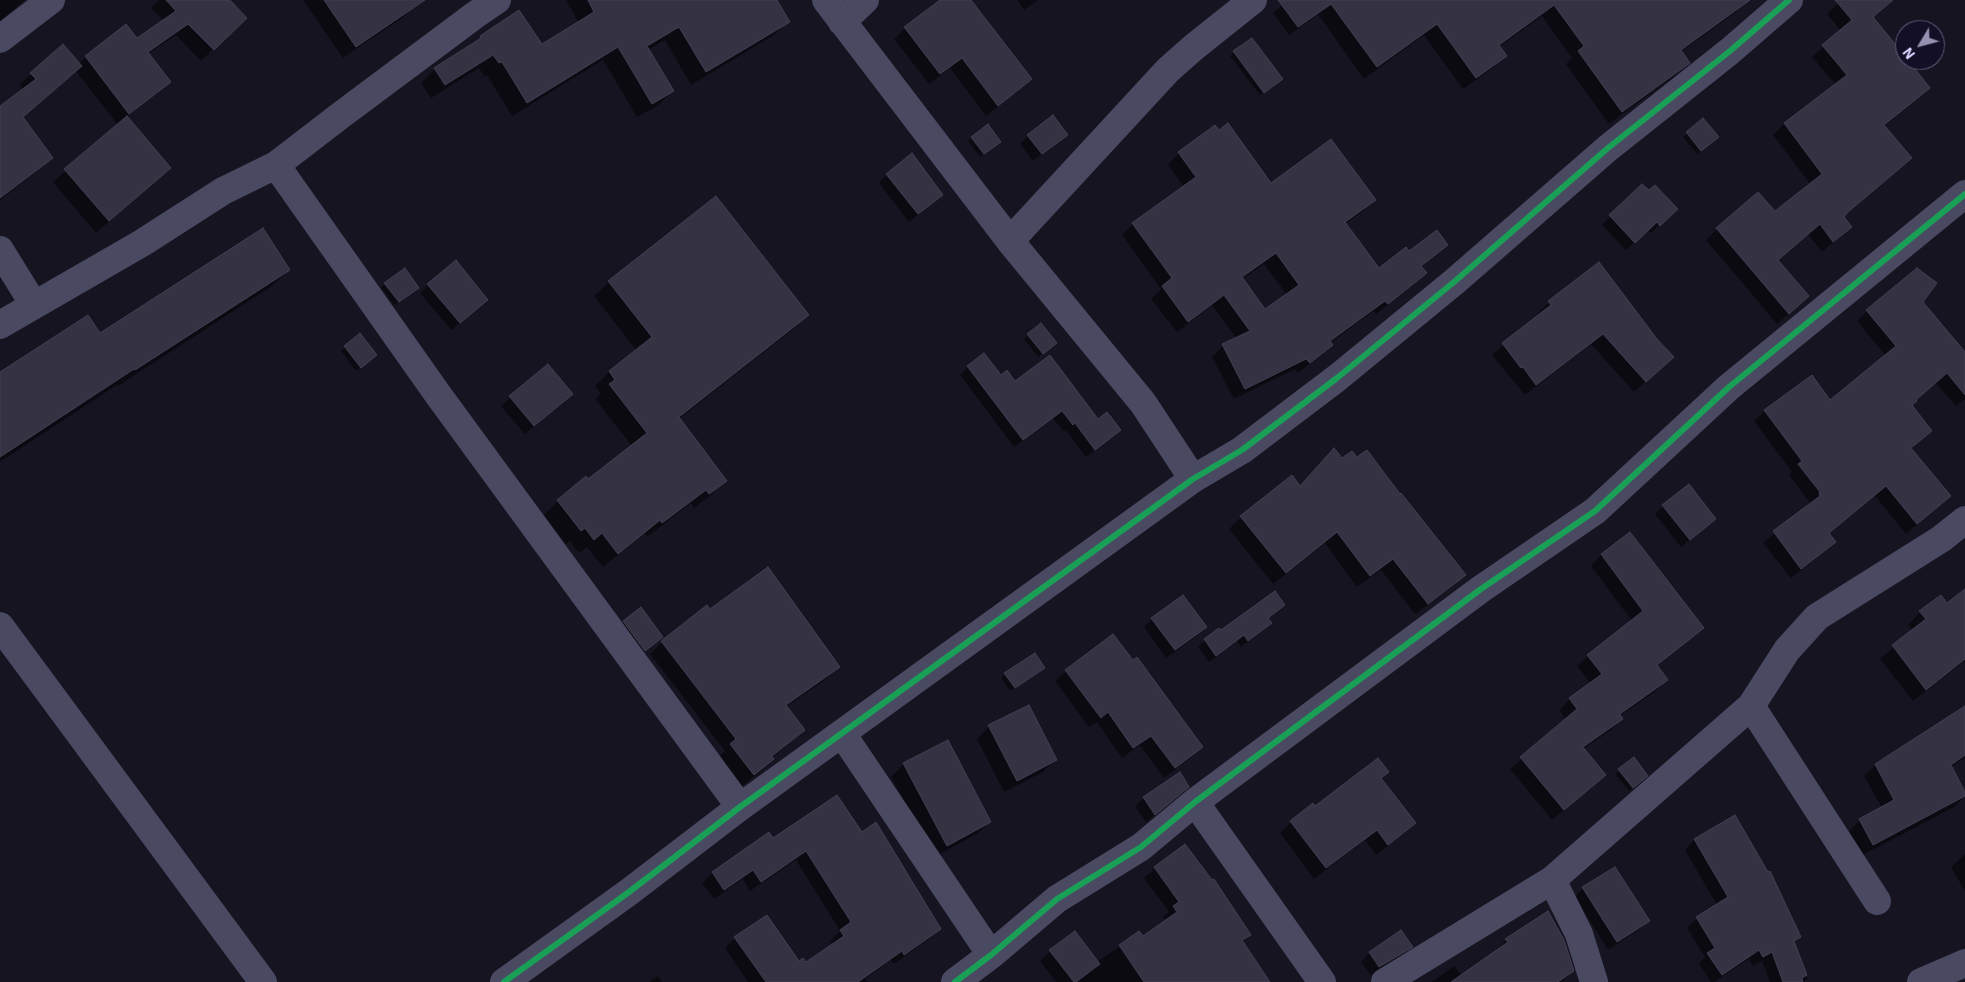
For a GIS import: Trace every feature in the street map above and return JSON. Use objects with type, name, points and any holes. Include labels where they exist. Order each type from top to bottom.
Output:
[{"type":"street","points":[[0,39],[50,0]]},
{"type":"street","points":[[0,325],[142,243],[223,191],[276,165],[348,109],[498,0]]},
{"type":"street","points":[[826,0],[1010,240],[1143,403],[1193,479]]},
{"type":"street","points":[[842,22],[865,0]]},
{"type":"street","points":[[1010,240],[1168,70],[1253,0]]},
{"type":"street","points":[[504,982],[1193,479],[1242,450],[1375,348],[1608,148],[1730,51],[1789,0]]},
{"type":"street","points":[[276,165],[439,396],[740,808]]},
{"type":"street","points":[[955,982],[991,955],[1057,900],[1140,847],[1195,802],[1481,589],[1595,511],[1729,387],[1965,194]]},
{"type":"street","points":[[0,250],[34,305]]},
{"type":"street","points":[[1385,982],[1552,880],[1751,706],[1788,650],[1817,618],[1941,540],[1965,520]]},
{"type":"street","points":[[0,626],[263,982]]},
{"type":"street","points":[[1751,706],[1877,902]]},
{"type":"street","points":[[842,735],[991,955]]},
{"type":"street","points":[[1195,802],[1322,982]]},
{"type":"street","points":[[1552,880],[1579,934],[1594,982]]},
{"type":"street","points":[[1931,980],[1965,963]]},
{"type":"building","points":[[166,0],[230,0],[247,18],[214,50],[188,24],[148,52],[171,82],[129,114],[85,56],[126,24],[137,38],[176,11]]},
{"type":"building","points":[[324,0],[425,0],[356,47]]},
{"type":"building","points":[[588,0],[777,0],[790,22],[706,72],[679,27],[647,46],[674,91],[652,104],[618,47],[527,103],[502,62],[499,63],[493,55],[445,85],[434,68],[481,38],[480,36],[519,10],[542,44],[594,12]]},
{"type":"building","points":[[940,0],[971,0],[1032,79],[998,106],[962,58],[940,74],[904,27]]},
{"type":"building","points":[[1278,0],[1750,0],[1681,50],[1690,63],[1622,112],[1578,51],[1584,46],[1554,5],[1499,45],[1507,56],[1476,78],[1437,24],[1377,67],[1331,4],[1298,27]]},
{"type":"building","points":[[1835,0],[1893,0],[1873,17],[1895,44],[1895,70],[1916,70],[1930,88],[1884,125],[1912,158],[1848,212],[1844,217],[1852,227],[1833,242],[1820,224],[1778,260],[1809,296],[1789,314],[1716,228],[1758,192],[1775,211],[1822,174],[1784,123],[1847,75],[1822,45],[1852,20]]},
{"type":"building","points":[[1252,38],[1283,79],[1264,93],[1233,51]]},
{"type":"building","points":[[63,44],[82,66],[23,117],[53,158],[0,198],[0,106],[36,79],[30,73]]},
{"type":"building","points":[[1053,115],[1068,135],[1042,154],[1027,135]]},
{"type":"building","points":[[127,116],[171,168],[109,221],[64,169]]},
{"type":"building","points":[[1703,118],[1719,137],[1701,151],[1686,132]]},
{"type":"building","points":[[1228,123],[1271,183],[1331,139],[1376,200],[1345,222],[1379,268],[1406,247],[1409,251],[1437,230],[1448,245],[1421,266],[1427,273],[1388,304],[1385,301],[1330,341],[1333,345],[1310,363],[1306,359],[1245,389],[1222,344],[1250,331],[1224,295],[1188,322],[1162,286],[1172,278],[1132,223],[1196,177],[1178,152],[1215,125],[1219,130]],"holes":[[[1276,253],[1299,285],[1265,309],[1242,277]]]},
{"type":"building","points":[[988,124],[1001,142],[984,154],[971,137]]},
{"type":"building","points":[[912,153],[943,195],[918,214],[886,174]]},
{"type":"building","points":[[1642,184],[1649,190],[1655,185],[1678,209],[1660,226],[1657,222],[1635,243],[1609,215]]},
{"type":"building","points":[[716,196],[809,315],[679,417],[727,481],[709,494],[706,490],[662,523],[660,520],[618,554],[602,533],[594,540],[585,528],[581,531],[557,500],[586,476],[588,479],[647,433],[609,384],[615,380],[609,371],[652,337],[608,281]]},
{"type":"building","points":[[263,228],[290,270],[0,457],[0,372],[88,315],[100,333]]},
{"type":"building","points":[[456,260],[488,300],[460,323],[427,284]]},
{"type":"building","points":[[1599,262],[1657,339],[1674,357],[1646,382],[1603,334],[1536,385],[1502,343],[1551,305],[1548,301]]},
{"type":"building","points":[[405,268],[419,288],[399,302],[384,283]]},
{"type":"building","points":[[1917,268],[1937,283],[1923,302],[1965,352],[1965,395],[1947,373],[1912,405],[1932,431],[1911,448],[1951,496],[1917,524],[1886,486],[1829,533],[1836,542],[1801,569],[1773,531],[1820,496],[1820,492],[1798,464],[1802,461],[1764,410],[1812,375],[1830,400],[1896,346],[1866,310]]},
{"type":"building","points":[[1041,323],[1057,343],[1043,354],[1027,334]]},
{"type":"building","points":[[360,333],[377,355],[361,368],[344,346]]},
{"type":"building","points":[[984,353],[1001,375],[1007,370],[1015,381],[1050,355],[1098,419],[1107,412],[1121,430],[1095,450],[1075,423],[1073,425],[1062,411],[1023,440],[967,366]]},
{"type":"building","points":[[548,364],[573,394],[534,426],[509,396]]},
{"type":"building","points":[[1334,448],[1342,458],[1352,451],[1357,457],[1367,450],[1466,575],[1428,604],[1393,559],[1370,576],[1337,532],[1286,573],[1240,516],[1292,475],[1300,486]]},
{"type":"building","points":[[1689,484],[1716,519],[1690,540],[1662,505]]},
{"type":"building","points":[[1630,532],[1704,628],[1657,665],[1668,680],[1620,714],[1623,719],[1583,747],[1606,775],[1564,810],[1520,757],[1577,709],[1569,698],[1602,674],[1587,655],[1643,611],[1601,554]]},
{"type":"building","points":[[768,567],[840,667],[786,705],[805,730],[772,756],[774,759],[754,775],[730,744],[736,739],[661,641],[707,605],[710,609]]},
{"type":"building","points":[[1965,589],[1965,659],[1926,690],[1892,645],[1926,619],[1919,611],[1941,595],[1947,603]]},
{"type":"building","points":[[1275,591],[1285,605],[1268,618],[1272,623],[1248,641],[1244,635],[1216,656],[1204,639],[1219,628],[1221,630]]},
{"type":"building","points":[[1183,595],[1207,627],[1175,650],[1151,618]]},
{"type":"building","points":[[641,607],[663,637],[645,651],[623,621]]},
{"type":"building","points":[[1113,634],[1133,660],[1137,657],[1203,747],[1175,768],[1151,736],[1133,748],[1108,712],[1101,718],[1065,670]]},
{"type":"building","points":[[1035,653],[1045,668],[1015,688],[1004,673]]},
{"type":"building","points":[[1029,705],[1057,760],[1017,781],[988,725]]},
{"type":"building","points":[[1965,706],[1965,755],[1951,765],[1965,792],[1965,796],[1873,845],[1859,819],[1894,800],[1875,764]]},
{"type":"building","points":[[948,740],[991,822],[947,846],[903,763]]},
{"type":"building","points":[[1634,757],[1648,776],[1633,788],[1618,769]]},
{"type":"building","points":[[1378,758],[1389,772],[1381,778],[1416,823],[1388,845],[1377,830],[1326,868],[1290,821],[1313,803],[1315,806]]},
{"type":"building","points":[[1180,772],[1189,787],[1155,815],[1143,797]]},
{"type":"building","points":[[837,795],[862,832],[876,822],[941,929],[904,955],[902,951],[858,982],[766,982],[734,937],[767,915],[799,961],[803,958],[806,962],[844,936],[840,930],[851,922],[806,851],[761,882],[753,870],[724,890],[712,872],[769,832],[773,838]]},
{"type":"building","points":[[1735,815],[1768,872],[1770,871],[1801,937],[1794,941],[1807,975],[1802,978],[1803,982],[1783,982],[1772,952],[1763,957],[1759,950],[1722,975],[1707,953],[1715,948],[1696,917],[1728,897],[1694,839]]},
{"type":"building","points":[[1185,844],[1212,880],[1214,879],[1251,935],[1242,940],[1270,982],[1144,982],[1119,945],[1139,931],[1143,936],[1177,912],[1173,906],[1179,902],[1154,867]]},
{"type":"building","points":[[1615,867],[1650,921],[1617,942],[1582,887]]},
{"type":"building","points":[[1548,911],[1564,940],[1574,971],[1558,982],[1451,982],[1508,942],[1505,939]]},
{"type":"building","points":[[1401,930],[1413,947],[1379,967],[1369,952]]},
{"type":"building","points":[[1075,931],[1100,964],[1074,982],[1049,950]]},
{"type":"cycle path","points":[[504,982],[629,892],[740,807],[1193,479],[1242,450],[1337,378],[1454,282],[1608,148],[1730,51],[1789,0]]},
{"type":"cycle path","points":[[955,982],[991,955],[1057,899],[1141,847],[1195,802],[1481,589],[1595,511],[1729,387],[1965,194]]}]
